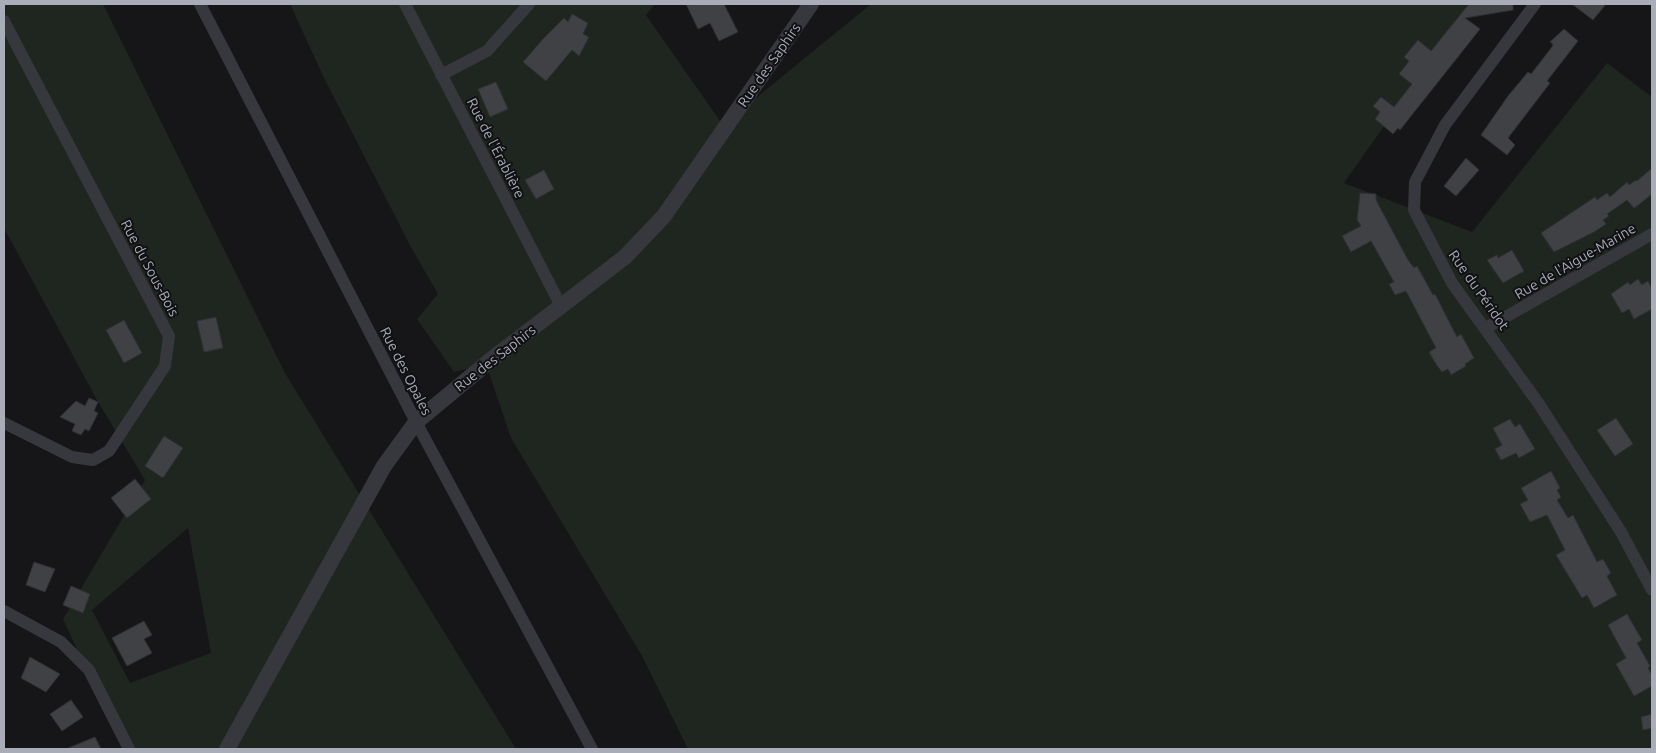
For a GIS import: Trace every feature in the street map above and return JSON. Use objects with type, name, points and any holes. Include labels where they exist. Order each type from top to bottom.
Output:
[{"type":"street","name":"Rue des Opales","points":[[200,4],[416,422],[592,749]]},
{"type":"street","name":"Rue de l'Érablière","points":[[404,4],[561,306]]},
{"type":"street","points":[[441,75],[487,51],[529,4]]},
{"type":"street","name":"Rue des Saphirs","points":[[227,749],[384,466],[416,422],[561,306],[626,257],[664,216],[811,4]]},
{"type":"street","name":"Rue du Péridot","points":[[1535,4],[1445,125],[1415,182],[1414,210],[1428,241],[1452,283],[1539,404],[1621,532],[1652,590]]},
{"type":"street","name":"Rue du Sous-Bois","points":[[4,21],[169,336],[165,366],[109,451],[93,460],[72,457],[4,423]]},
{"type":"street","name":"Rue de l'Aigue-Marine","points":[[1486,328],[1652,234]]},
{"type":"street","points":[[4,610],[60,642],[88,670],[129,749]]},
{"type":"shaded area","points":[[4,4],[103,4],[285,373],[516,749],[123,749],[63,619],[145,480],[98,402],[4,228]],"holes":[[[188,528],[211,653],[130,683],[92,610]]]},
{"type":"shaded area","points":[[290,4],[655,4],[646,15],[723,125],[871,4],[1470,4],[1344,183],[1472,232],[1607,63],[1652,97],[1652,749],[688,749],[641,654],[511,438],[486,364],[454,372],[417,319],[438,294],[412,249],[324,78]]},
{"type":"building","points":[[686,4],[724,4],[738,32],[719,41],[710,23],[698,29]]},
{"type":"building","points":[[1469,4],[1513,4],[1513,10],[1465,18],[1480,29],[1400,130],[1398,128],[1393,134],[1375,119],[1380,112],[1373,106],[1381,97],[1394,107],[1412,84],[1399,74],[1409,61],[1404,57],[1418,40],[1431,51]]},
{"type":"building","points":[[1572,4],[1606,4],[1593,20]]},
{"type":"building","points":[[572,14],[588,23],[583,34],[589,37],[579,56],[572,50],[546,81],[523,62],[564,18],[568,22]]},
{"type":"building","points":[[1564,29],[1578,41],[1547,81],[1550,83],[1508,138],[1515,145],[1507,155],[1481,135],[1508,96],[1528,72],[1531,74],[1552,47],[1553,44],[1550,42]]},
{"type":"building","points":[[496,82],[508,109],[490,117],[478,89]]},
{"type":"building","points":[[1466,158],[1479,170],[1456,196],[1444,186]]},
{"type":"building","points":[[1652,168],[1652,194],[1634,208],[1627,200],[1607,214],[1609,216],[1603,220],[1606,224],[1554,252],[1541,233],[1595,197],[1597,200],[1607,193],[1610,197],[1627,182],[1629,185],[1637,181]]},
{"type":"building","points":[[544,170],[554,189],[536,199],[525,180]]},
{"type":"building","points":[[1360,193],[1376,194],[1376,200],[1408,260],[1414,268],[1417,266],[1433,295],[1435,294],[1457,337],[1461,334],[1474,358],[1465,364],[1466,366],[1451,375],[1448,369],[1442,372],[1436,364],[1429,352],[1436,348],[1406,291],[1395,295],[1389,284],[1394,282],[1371,241],[1351,252],[1342,236],[1361,226],[1357,220]]},
{"type":"building","points":[[1512,250],[1524,271],[1503,283],[1487,260],[1497,255],[1498,258]]},
{"type":"building","points":[[1638,279],[1642,285],[1648,281],[1652,289],[1652,309],[1634,319],[1629,309],[1622,313],[1611,294],[1628,282],[1630,285]]},
{"type":"building","points":[[216,317],[223,348],[204,352],[197,321]]},
{"type":"building","points":[[124,320],[142,353],[124,363],[106,330]]},
{"type":"building","points":[[89,398],[98,402],[94,411],[98,413],[89,431],[85,429],[81,435],[72,431],[75,424],[60,417],[76,401],[85,406]]},
{"type":"building","points":[[1616,418],[1633,444],[1615,456],[1597,430]]},
{"type":"building","points":[[1510,419],[1515,427],[1520,424],[1535,449],[1519,458],[1516,453],[1501,460],[1495,449],[1502,445],[1493,428]]},
{"type":"building","points":[[164,436],[183,448],[163,478],[145,466]]},
{"type":"building","points":[[1551,471],[1560,488],[1557,490],[1561,497],[1557,500],[1568,518],[1573,515],[1597,562],[1603,559],[1611,573],[1607,576],[1617,595],[1594,608],[1587,595],[1582,598],[1556,555],[1565,550],[1547,515],[1530,522],[1520,504],[1528,500],[1521,488]]},
{"type":"building","points":[[135,479],[151,499],[127,518],[111,498]]},
{"type":"building","points":[[34,562],[55,569],[45,592],[26,585]]},
{"type":"building","points":[[71,586],[90,594],[83,613],[63,605]]},
{"type":"building","points":[[1627,614],[1642,640],[1637,643],[1650,666],[1648,668],[1652,675],[1652,686],[1634,696],[1616,664],[1626,658],[1608,625]]},
{"type":"building","points":[[144,621],[152,635],[144,639],[152,653],[127,666],[112,638]]},
{"type":"building","points":[[30,657],[60,674],[46,692],[21,678]]},
{"type":"building","points":[[71,700],[83,717],[62,731],[50,714]]},
{"type":"building","points":[[1652,714],[1652,728],[1643,730],[1641,717]]},
{"type":"building","points":[[95,737],[101,749],[66,749]]}]
